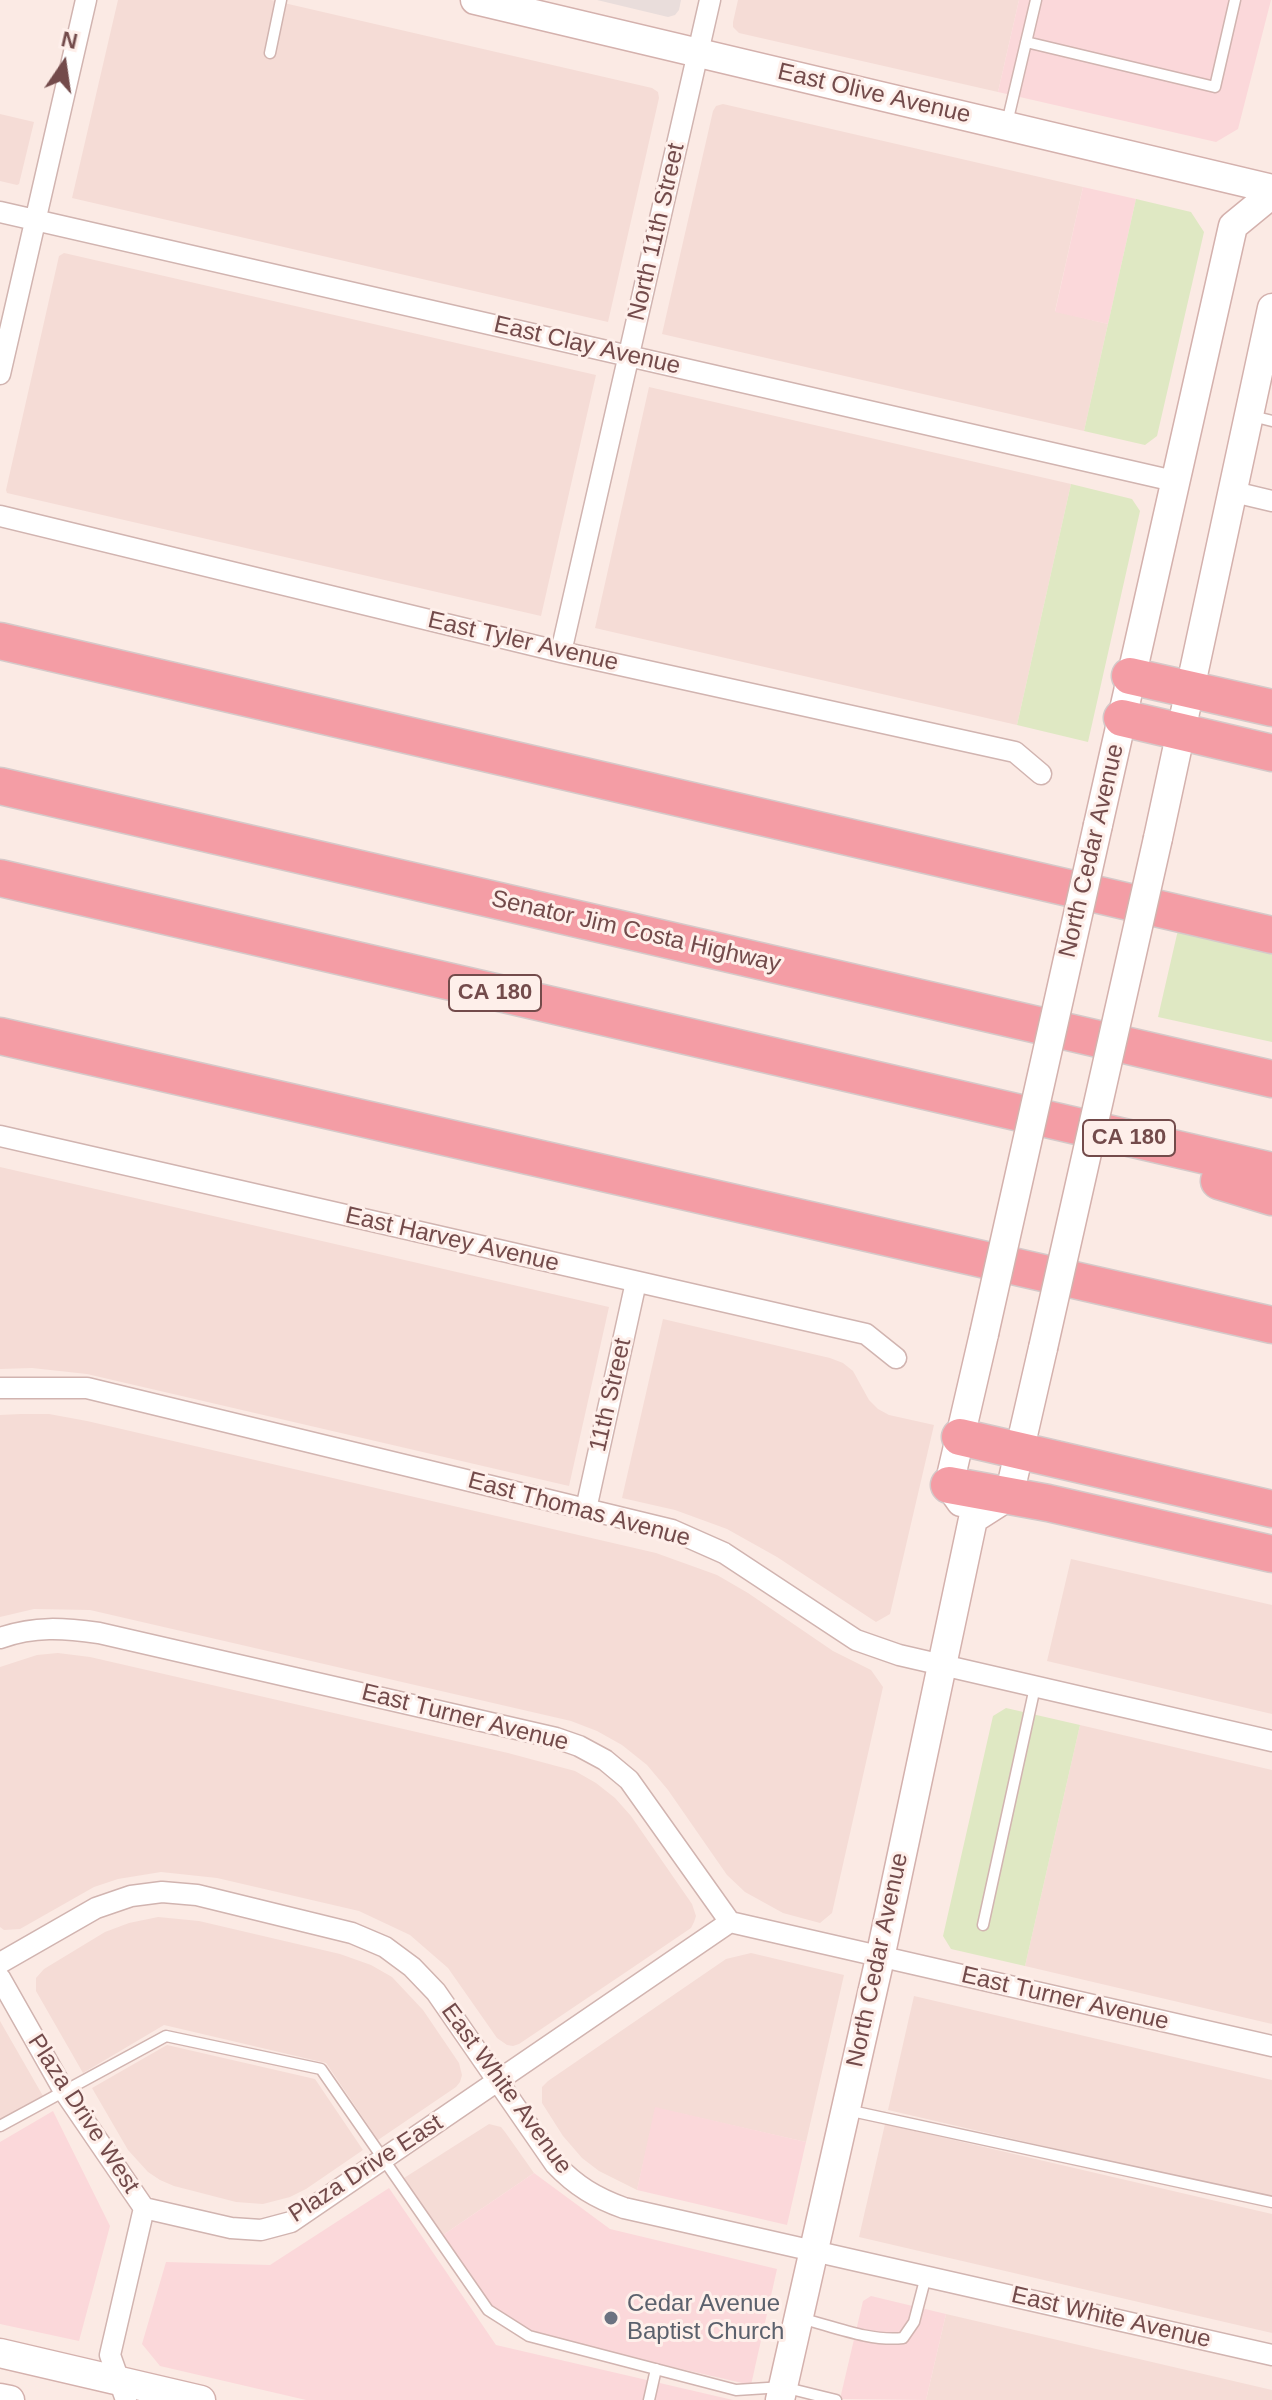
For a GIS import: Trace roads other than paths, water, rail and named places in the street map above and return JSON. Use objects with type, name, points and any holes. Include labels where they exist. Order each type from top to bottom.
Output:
[{"type":"highway","points":[[0,618],[452,746]]},
{"type":"highway","points":[[0,641],[1272,935]]},
{"type":"highway","points":[[1130,676],[1272,708]]},
{"type":"highway","points":[[1122,718],[1272,753]]},
{"type":"highway","points":[[0,762],[420,882]]},
{"type":"highway","name":"Senator Jim Costa Highway","points":[[0,786],[1272,1079]]},
{"type":"highway","name":"CA 180","points":[[2,879],[1272,1171]]},
{"type":"highway","points":[[1011,1018],[1272,1063]]},
{"type":"highway","points":[[0,1036],[1272,1325]]},
{"type":"highway","points":[[0,1044],[82,1055]]},
{"type":"highway","points":[[985,1106],[1272,1197]]},
{"type":"highway","points":[[960,1437],[1272,1509]]},
{"type":"highway","points":[[949,1485],[1272,1554]]},
{"type":"main road","name":"East Olive Avenue","points":[[475,0],[1007,125],[1272,191]]},
{"type":"main road","name":"North Cedar Avenue","points":[[949,1485],[1233,226],[1272,191]]},
{"type":"main road","points":[[949,1485],[973,1519],[1009,1496],[1234,492],[1261,418],[1271,323]]},
{"type":"main road","name":"North Cedar Avenue","points":[[782,2394],[880,1958],[973,1519]]},
{"type":"main road","points":[[0,2353],[122,2390],[201,2400]]},
{"type":"street","points":[[1,367],[86,0]]},
{"type":"street","name":"North 11th Street","points":[[561,652],[710,0]]},
{"type":"street","name":"East Clay Avenue","points":[[0,212],[1174,481]]},
{"type":"street","points":[[1234,492],[1272,501]]},
{"type":"street","name":"East Tyler Avenue","points":[[0,516],[561,652],[1015,752],[1041,774]]},
{"type":"street","name":"East Harvey Avenue","points":[[0,1136],[866,1334],[896,1358]]},
{"type":"street","name":"11th Street","points":[[586,1509],[636,1282]]},
{"type":"street","name":"East Thomas Avenue","points":[[0,1388],[87,1388],[672,1530],[724,1553],[856,1640],[899,1655],[1272,1741]]},
{"type":"street","name":"East Turner Avenue","points":[[0,1638],[53,1627],[99,1633],[579,1746],[605,1760],[645,1798],[730,1922],[1272,2046]]},
{"type":"street","name":"East White Avenue","points":[[0,1963],[96,1908],[131,1896],[162,1892],[197,1895],[352,1933],[385,1947],[412,1967],[436,1992],[555,2164],[575,2185],[598,2199],[624,2208],[1272,2355]]},
{"type":"street","name":"Plaza Drive East","points":[[144,2208],[231,2228],[261,2230],[291,2222],[730,1922]]},
{"type":"street","name":"Plaza Drive West","points":[[0,1978],[64,2091],[144,2208]]},
{"type":"street","points":[[122,2390],[110,2355],[144,2208]]},
{"type":"lane","points":[[270,53],[281,0]]},
{"type":"lane","points":[[1007,125],[1036,0]]},
{"type":"lane","points":[[1026,42],[1215,87],[1235,0]]},
{"type":"lane","points":[[983,1925],[1035,1687]]},
{"type":"lane","points":[[0,2126],[166,2036],[321,2069],[488,2310],[529,2336],[736,2390],[836,2400]]},
{"type":"lane","points":[[845,2110],[1272,2202]]},
{"type":"lane","points":[[799,2317],[877,2337],[903,2338],[914,2322],[926,2276]]},
{"type":"lane","points":[[649,2400],[656,2369]]},
{"type":"place","name":"Cedar Avenue Baptist Church","points":[[611,2318]]}]
